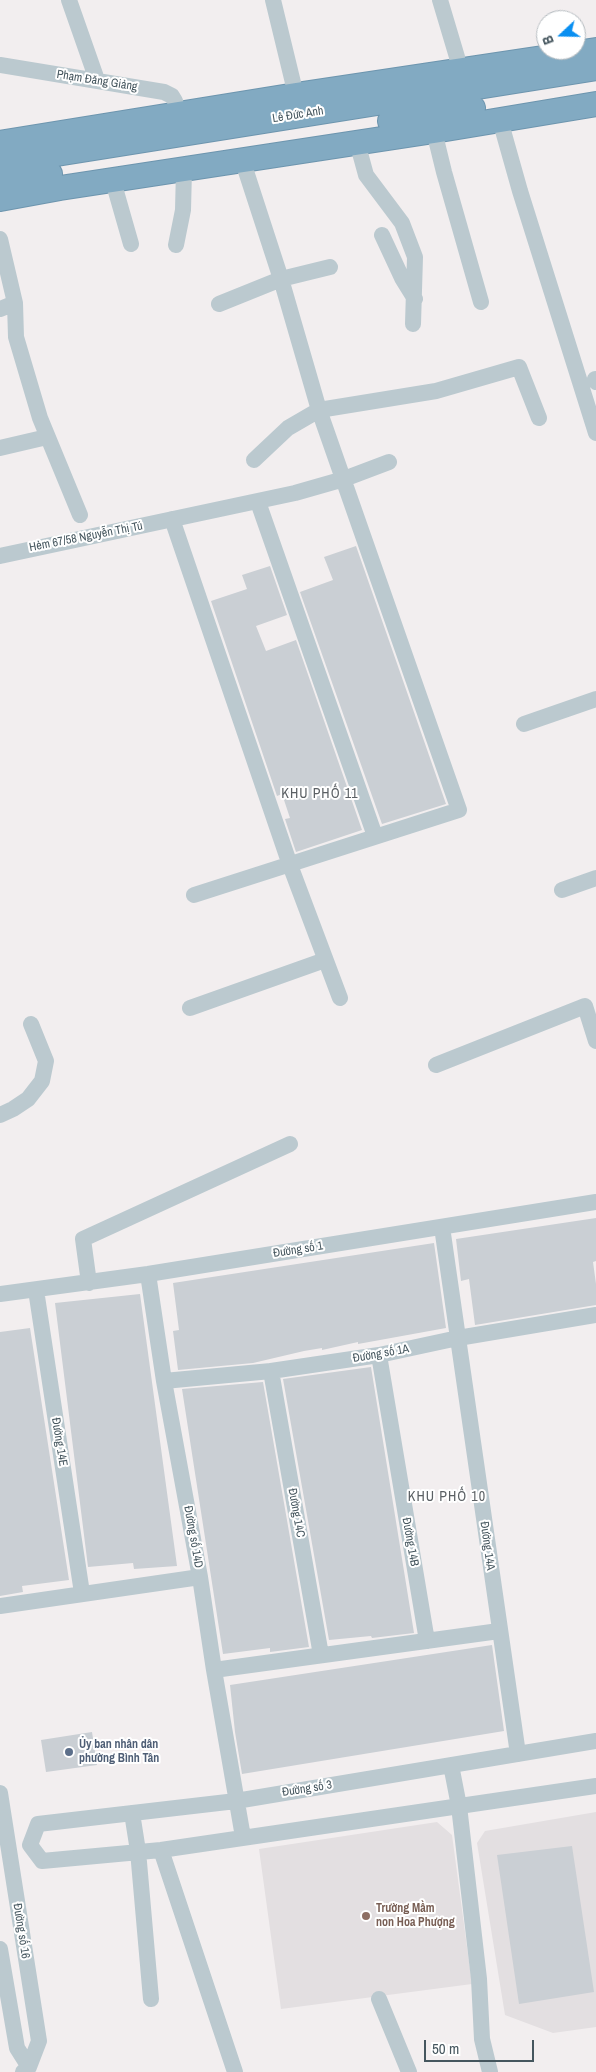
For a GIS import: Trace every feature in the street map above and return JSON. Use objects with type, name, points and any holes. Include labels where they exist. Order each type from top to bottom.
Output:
[{"type":"highway","name":"Lê Đức Anh","points":[[0,163],[180,125],[296,95],[596,50]]},
{"type":"highway","name":"Lê Đức Anh","points":[[0,143],[180,125],[596,68]]},
{"type":"highway","name":"Lê Đức Anh","points":[[0,199],[184,170],[241,152],[596,88]]},
{"type":"highway","name":"Lê Đức Anh","points":[[0,181],[241,152],[357,142],[596,104]]},
{"type":"street","points":[[69,0],[97,80]]},
{"type":"street","points":[[274,0],[296,95]]},
{"type":"street","points":[[440,0],[457,57],[458,72]]},
{"type":"street","name":"Phạm Đăng Giảng","points":[[0,65],[167,93],[174,98],[180,125]]},
{"type":"street","points":[[500,120],[520,191],[596,433]]},
{"type":"street","points":[[434,131],[481,302]]},
{"type":"street","points":[[357,142],[366,175],[402,223],[415,257],[413,324]]},
{"type":"street","points":[[194,895],[459,810],[319,410],[281,279],[241,152]]},
{"type":"street","points":[[176,245],[183,210],[184,170]]},
{"type":"street","points":[[113,180],[131,244]]},
{"type":"street","points":[[382,235],[402,278],[415,299]]},
{"type":"street","points":[[0,239],[8,306],[16,338],[47,437],[80,515]]},
{"type":"street","points":[[219,304],[281,279],[330,267]]},
{"type":"street","points":[[254,460],[288,428],[319,410],[436,391],[519,367],[539,418]]},
{"type":"street","points":[[0,448],[47,437]]},
{"type":"street","name":"Hẻm 67/58 Nguyễn Thị Tú","points":[[0,556],[258,502],[344,479],[389,462]]},
{"type":"street","points":[[258,502],[375,836]]},
{"type":"street","points":[[172,519],[290,865],[340,998]]},
{"type":"street","points":[[524,724],[596,699]]},
{"type":"street","points":[[562,890],[596,878]]},
{"type":"street","points":[[190,1008],[325,960]]},
{"type":"street","points":[[436,1065],[585,1006],[596,1041]]},
{"type":"street","points":[[0,1115],[13,1109],[28,1098],[42,1081],[46,1061],[31,1024]]},
{"type":"street","points":[[89,1283],[83,1239],[290,1144]]},
{"type":"street","name":"Đường số 1","points":[[0,1294],[148,1274],[596,1202]]},
{"type":"street","name":"Đường 14A","points":[[442,1227],[518,1754]]},
{"type":"street","name":"Đường số 14D","points":[[148,1274],[164,1381],[200,1577],[243,1837]]},
{"type":"street","name":"Đường 14E","points":[[36,1290],[82,1593]]},
{"type":"street","name":"Đường số 1A","points":[[164,1381],[271,1371],[379,1355],[458,1338],[596,1315]]},
{"type":"street","name":"Đường 14B","points":[[379,1355],[427,1641]]},
{"type":"street","name":"Đường 14C","points":[[271,1371],[321,1655]]},
{"type":"street","points":[[0,1606],[200,1577]]},
{"type":"street","points":[[214,1670],[500,1631]]},
{"type":"street","name":"Đường số 3","points":[[30,1845],[38,1824],[236,1801],[596,1741]]},
{"type":"street","points":[[451,1765],[458,1806],[478,1979],[482,2039],[490,2072]]},
{"type":"street","points":[[4,1845],[30,1845],[42,1861],[161,1850],[596,1786]]},
{"type":"street","name":"Đường số 16","points":[[0,1793],[8,1900],[39,2041],[26,2070]]},
{"type":"street","points":[[132,1813],[138,1851],[151,1999]]},
{"type":"street","points":[[161,1850],[234,2072]]},
{"type":"street","name":"Đường số 16","points":[[0,1948],[17,2048],[26,2070]]},
{"type":"street","points":[[380,1999],[409,2072]]},
{"type":"shaded area","points":[[596,1812],[596,2027],[553,2033],[505,2015],[477,1843],[485,1831]]},
{"type":"shaded area","name":"Trường Mầm non Hoa Phượng","points":[[437,1822],[452,1835],[472,1984],[281,2009],[259,1849]]},
{"type":"building","points":[[356,546],[446,804],[382,824],[300,592],[333,580],[324,557]]},
{"type":"building","points":[[270,566],[287,615],[256,626],[266,651],[296,640],[362,830],[296,852],[285,819],[290,818],[282,794],[277,796],[211,601],[247,589],[242,575]]},
{"type":"building","points":[[596,1218],[596,1261],[593,1262],[596,1305],[475,1325],[469,1279],[461,1281],[456,1239]]},
{"type":"building","points":[[434,1243],[446,1328],[358,1344],[358,1342],[322,1350],[322,1348],[304,1351],[253,1363],[178,1370],[173,1331],[179,1330],[173,1283]]},
{"type":"building","points":[[140,1294],[177,1566],[134,1569],[133,1563],[88,1567],[55,1303]]},
{"type":"building","points":[[30,1328],[69,1580],[22,1586],[23,1592],[0,1596],[0,1332]]},
{"type":"building","points":[[371,1367],[414,1633],[372,1638],[371,1636],[329,1640],[283,1379]]},
{"type":"building","points":[[263,1382],[309,1647],[270,1652],[270,1648],[223,1654],[182,1389]]},
{"type":"building","points":[[492,1645],[504,1731],[242,1774],[230,1685]]},
{"type":"building","name":"Ủy ban nhân dân phường Bình Tân","points":[[92,1732],[97,1765],[46,1772],[41,1740]]},
{"type":"building","points":[[572,1846],[594,1992],[519,2004],[497,1855]]},
{"type":"place","name":"Ủy ban nhân dân phường Bình Tân","points":[[69,1752]]},
{"type":"place","name":"Trường Mầm non Hoa Phượng","points":[[366,1916]]},
{"type":"district","name":"KHU PHỐ 11","points":[[320,794]]},
{"type":"district","name":"KHU PHỐ 10","points":[[447,1497]]}]
